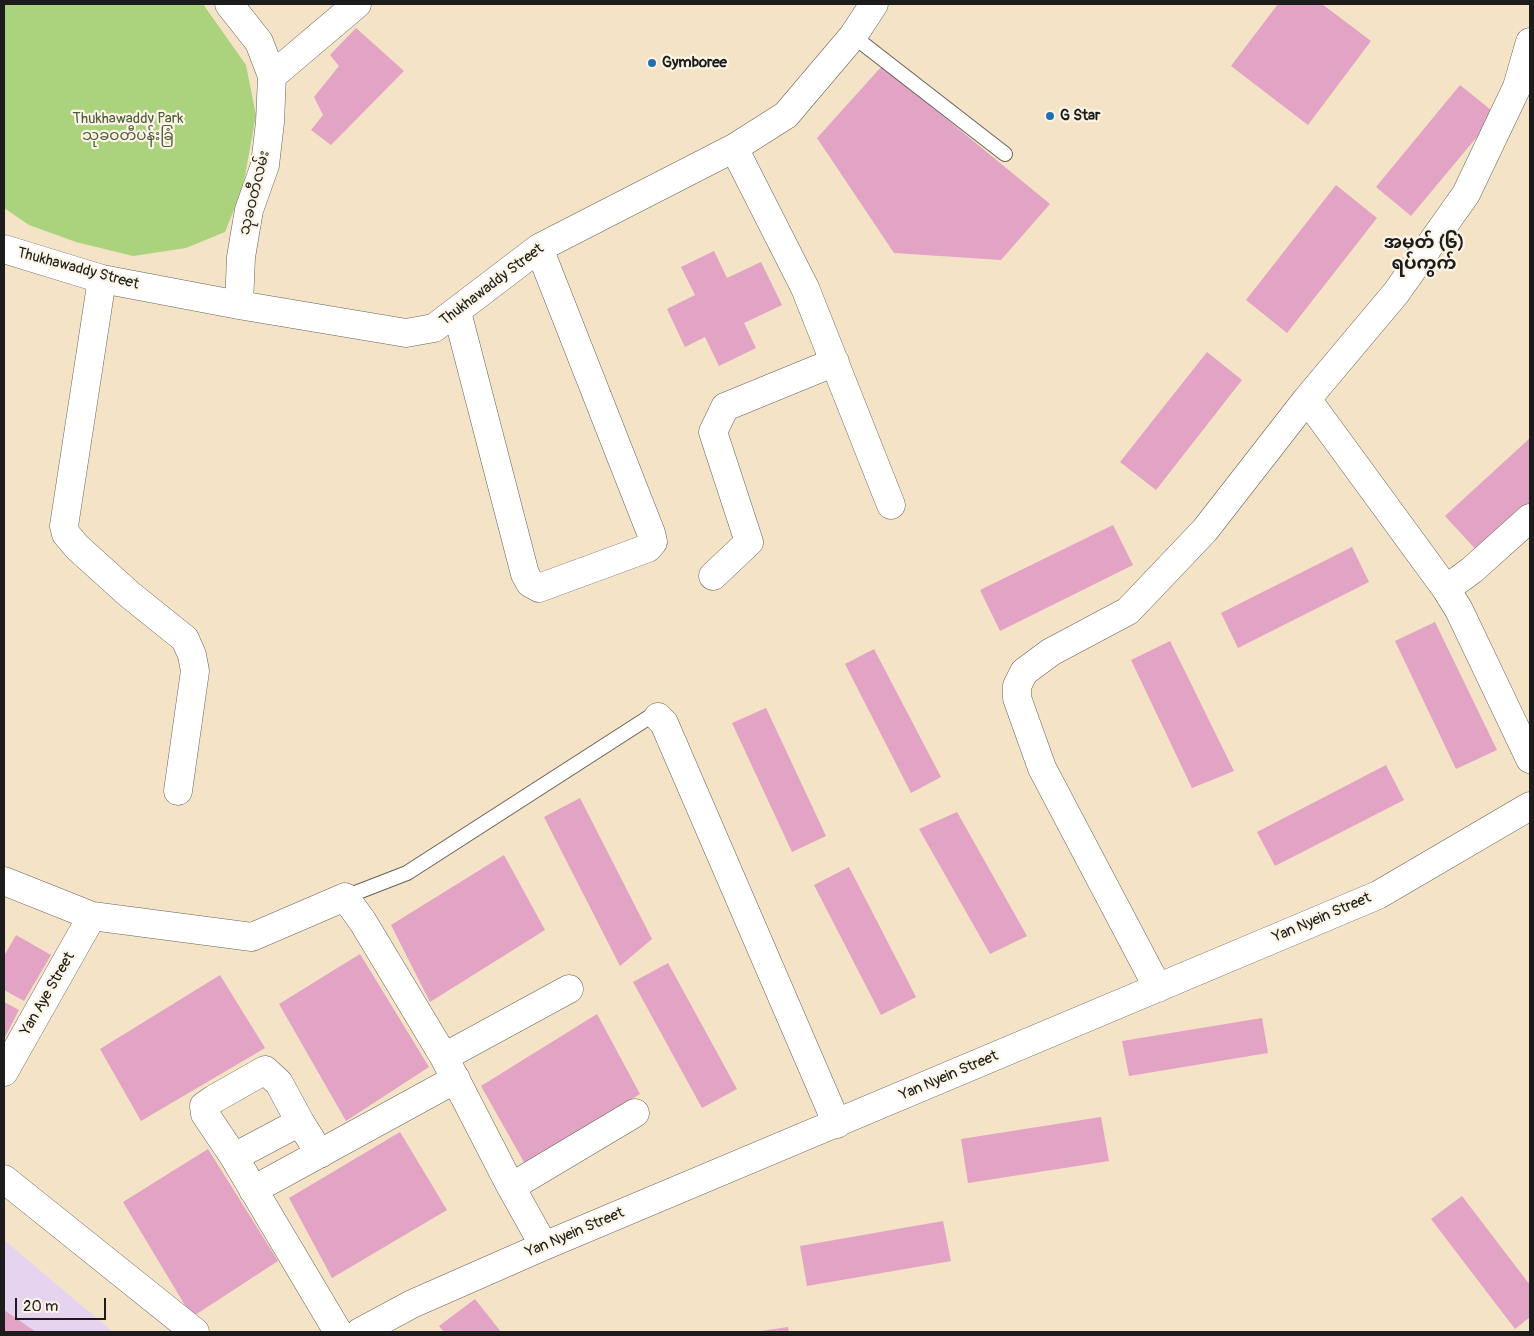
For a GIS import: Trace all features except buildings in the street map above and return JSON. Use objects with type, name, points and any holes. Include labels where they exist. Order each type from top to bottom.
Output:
[{"type":"street","name":"သုခဝတီလမ်း","points":[[229,4],[259,42],[272,76],[270,122],[265,165],[249,210],[241,258],[239,305]]},
{"type":"street","points":[[272,76],[357,4]]},
{"type":"street","name":"Thukhawaddy Street","points":[[4,249],[102,279],[239,305],[406,333],[434,328],[539,248],[734,148],[786,115],[853,36],[874,4]]},
{"type":"street","points":[[1158,988],[1042,768],[1016,698],[1017,686],[1024,672],[1050,652],[1128,611],[1204,530],[1307,400],[1396,293],[1466,194],[1517,87],[1530,42]]},
{"type":"street","points":[[734,148],[805,288],[891,505]]},
{"type":"street","points":[[457,312],[525,574],[530,583],[539,588],[648,548],[653,542],[652,533],[539,248]]},
{"type":"street","points":[[102,279],[64,526],[66,534],[77,547],[129,594],[185,638],[192,655],[195,672],[178,792]]},
{"type":"street","points":[[713,576],[750,542],[713,432],[725,407],[835,362]]},
{"type":"street","points":[[1307,400],[1446,589],[1459,610],[1530,759]]},
{"type":"street","points":[[1446,589],[1472,570],[1530,518]]},
{"type":"street","points":[[658,717],[664,723],[837,1124]]},
{"type":"street","name":"Yan Nyein Street","points":[[360,1332],[412,1304],[544,1246],[1378,895],[1530,806]]},
{"type":"street","points":[[4,881],[92,916],[252,937],[345,897],[363,922],[450,1068],[511,1187],[544,1246]]},
{"type":"street","name":"Yan Aye Street","points":[[4,1072],[92,916]]},
{"type":"street","points":[[254,1190],[320,1154],[569,989]]},
{"type":"street","points":[[320,1154],[300,1122],[279,1082],[265,1070],[204,1106],[205,1114],[234,1157],[338,1332]]},
{"type":"street","points":[[511,1187],[635,1113]]},
{"type":"street","points":[[234,1157],[300,1122]]},
{"type":"street","points":[[4,1179],[195,1332]]},
{"type":"lane","points":[[853,36],[1005,154]]},
{"type":"lane","points":[[345,897],[407,873],[651,716],[658,717]]},
{"type":"shaded area","points":[[4,1240],[113,1332],[4,1332]]},
{"type":"green space","name":"Thukhawaddy Park သုခဝတီပန်းခြံ","points":[[4,4],[203,4],[246,65],[256,115],[243,187],[225,232],[186,248],[133,256],[76,242],[29,225],[4,208]]},
{"type":"place","name":"Gymboree","points":[[652,63]]},
{"type":"place","name":"G Star","points":[[1050,116]]},
{"type":"district","name":"အမှတ် (၆) ရပ်ကွက်","points":[[1424,253]]}]
